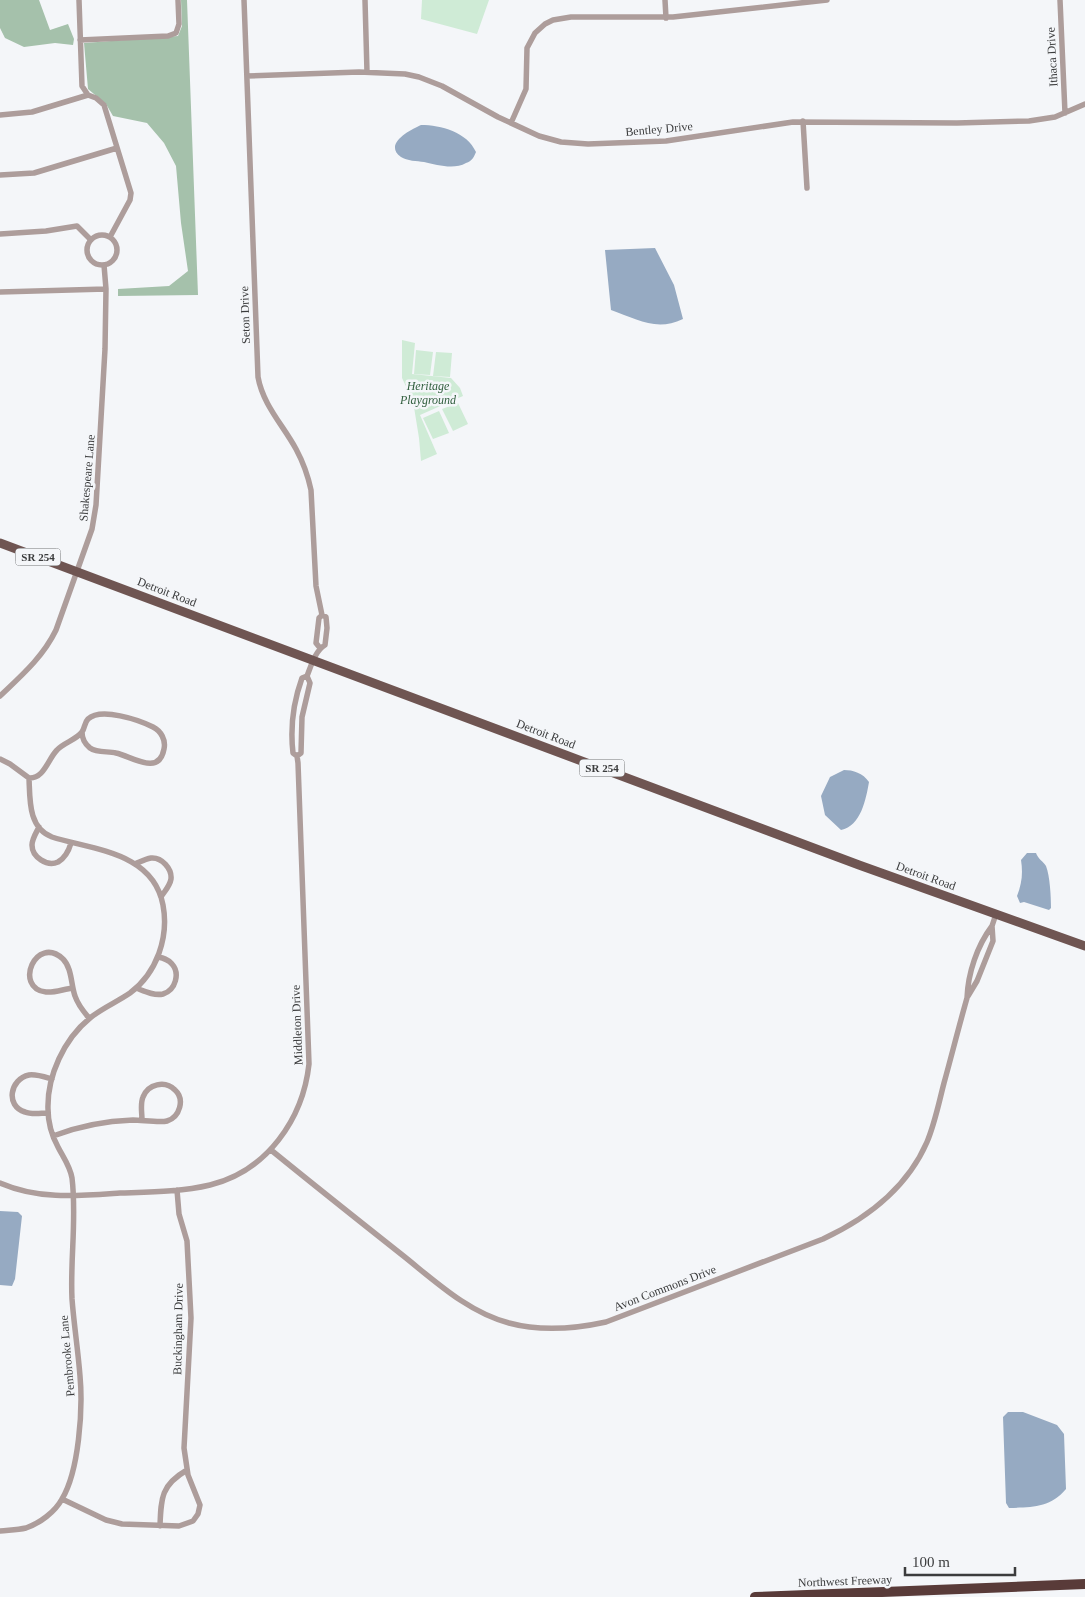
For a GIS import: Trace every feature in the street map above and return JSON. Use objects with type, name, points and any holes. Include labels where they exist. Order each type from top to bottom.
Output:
[{"type":"highway","name":"Northwest Freeway","points":[[755,1597],[1082,1584]]},
{"type":"main road","name":"Detroit Road","points":[[0,543],[859,865],[1085,946]]},
{"type":"street","points":[[79,0],[82,86],[88,95],[96,98],[104,105],[131,193],[130,200],[110,237]]},
{"type":"street","points":[[80,40],[168,36],[176,33],[180,24],[178,0]]},
{"type":"street","name":"Seton Drive","points":[[244,0],[258,377],[267,404],[305,468],[311,490],[316,586],[322,615],[326,617],[327,628],[325,645],[320,648],[313,660]]},
{"type":"street","points":[[365,0],[367,72]]},
{"type":"street","points":[[665,0],[666,18]]},
{"type":"street","points":[[511,123],[526,89],[527,48],[536,33],[545,24],[553,20],[571,17],[666,18],[827,0]]},
{"type":"street","name":"Ithaca Drive","points":[[1060,0],[1065,113]]},
{"type":"street","name":"Bentley Drive","points":[[247,76],[367,72],[405,74],[431,81],[511,123],[549,139],[588,144],[666,141],[803,121],[966,123],[1046,119],[1085,104]]},
{"type":"street","points":[[0,115],[32,112],[88,95]]},
{"type":"street","points":[[803,121],[807,188]]},
{"type":"street","points":[[0,175],[34,173],[117,148]]},
{"type":"street","points":[[0,234],[77,226],[91,240]]},
{"type":"street","points":[[100,236],[110,237],[116,245],[113,260],[104,265],[96,264],[89,258],[87,247],[91,240],[100,236]]},
{"type":"street","name":"Shakespeare Lane","points":[[0,696],[47,647],[56,630],[92,528],[98,492],[104,381],[106,289],[104,265]]},
{"type":"street","points":[[0,292],[106,289]]},
{"type":"street","name":"Middleton Drive","points":[[0,1184],[41,1195],[72,1196],[203,1187],[230,1178],[250,1167],[271,1150],[285,1132],[296,1113],[306,1088],[309,1064],[297,756],[293,753],[292,745],[293,713],[302,678],[307,676],[313,660]]},
{"type":"street","name":"Middleton Drive","points":[[297,756],[301,753],[302,717],[310,683],[307,676]]},
{"type":"street","points":[[0,759],[29,778],[37,777],[56,750],[82,732],[84,724],[98,714],[132,719],[160,732],[165,743],[164,750],[161,757],[156,761],[146,764],[140,763],[117,753],[91,749],[84,742],[82,732]]},
{"type":"street","points":[[29,778],[31,812],[46,835],[113,854],[135,864],[151,878],[161,897],[164,917],[164,929],[158,957],[147,977],[136,988],[89,1018],[61,1055],[52,1079],[48,1113],[20,1111],[14,1103],[13,1085],[27,1075],[52,1079]]},
{"type":"street","points":[[39,827],[32,842],[32,848],[36,856],[43,861],[58,862],[66,855],[71,843]]},
{"type":"street","points":[[135,864],[153,858],[160,860],[168,867],[171,881],[161,897]]},
{"type":"street","name":"Avon Commons Drive","points":[[271,1150],[346,1211],[473,1308],[509,1323],[535,1328],[584,1327],[606,1322],[824,1239],[848,1228],[880,1205],[909,1173],[927,1141],[967,998],[968,978],[984,936],[992,926],[996,914]]},
{"type":"street","name":"Avon Commons Drive","points":[[967,998],[978,980],[993,941],[992,926]]},
{"type":"street","points":[[73,988],[47,992],[40,990],[35,986],[30,977],[33,962],[46,954],[52,953],[61,957],[68,966],[79,1007],[89,1018]]},
{"type":"street","points":[[136,988],[153,994],[162,994],[170,990],[174,985],[176,976],[174,966],[168,960],[158,957]]},
{"type":"street","points":[[53,1136],[104,1122],[142,1120],[162,1122],[170,1120],[179,1109],[181,1100],[175,1090],[165,1084],[150,1087],[142,1098],[142,1120]]},
{"type":"street","name":"Pembrooke Lane","points":[[0,1531],[26,1528],[39,1522],[49,1514],[66,1492],[78,1443],[81,1405],[72,1298],[74,1238],[71,1173],[53,1136],[48,1113]]},
{"type":"street","name":"Buckingham Drive","points":[[62,1499],[91,1514],[115,1523],[160,1526],[187,1524],[193,1521],[198,1514],[200,1505],[187,1470],[184,1442],[191,1318],[187,1241],[179,1214],[177,1190]]},
{"type":"street","points":[[160,1526],[164,1490],[172,1479],[187,1470]]},
{"type":"green space","points":[[0,0],[39,0],[50,30],[68,24],[74,39],[73,45],[55,43],[24,47],[5,38],[0,28]]},
{"type":"green space","points":[[181,0],[187,0],[198,295],[118,296],[118,289],[169,286],[188,271],[181,223],[176,166],[164,143],[147,123],[113,116],[106,104],[88,89],[84,43],[178,36],[182,26]]},
{"type":"green space","points":[[422,0],[489,0],[477,34],[421,19]]},
{"type":"green space","name":"Heritage Playground","points":[[402,340],[415,343],[412,374],[451,378],[460,388],[463,396],[420,415],[437,454],[421,461],[413,401],[402,378]]},
{"type":"green space","points":[[416,350],[433,352],[430,375],[414,374]]},
{"type":"green space","points":[[436,352],[452,353],[450,377],[433,376]]},
{"type":"green space","points":[[458,403],[468,424],[453,431],[442,409]]},
{"type":"green space","points":[[439,411],[449,433],[433,439],[423,418]]},
{"type":"water","points":[[421,125],[445,128],[460,135],[472,145],[476,152],[474,157],[461,165],[451,167],[401,157],[396,152],[397,142],[405,134]]},
{"type":"water","points":[[655,248],[674,285],[683,319],[673,323],[647,323],[611,310],[605,250]]},
{"type":"water","points":[[844,770],[858,773],[869,782],[864,804],[858,818],[848,827],[841,830],[825,815],[821,796],[830,777]]},
{"type":"water","points":[[1027,853],[1036,853],[1046,866],[1050,893],[1051,908],[1049,910],[1024,902],[1020,903],[1017,896],[1022,878],[1021,860]]},
{"type":"water","points":[[0,1211],[18,1212],[22,1216],[15,1279],[12,1286],[0,1285]]},
{"type":"water","points":[[1008,1412],[1023,1412],[1057,1425],[1064,1434],[1066,1489],[1054,1500],[1033,1507],[1009,1508],[1006,1503],[1003,1417]]}]
